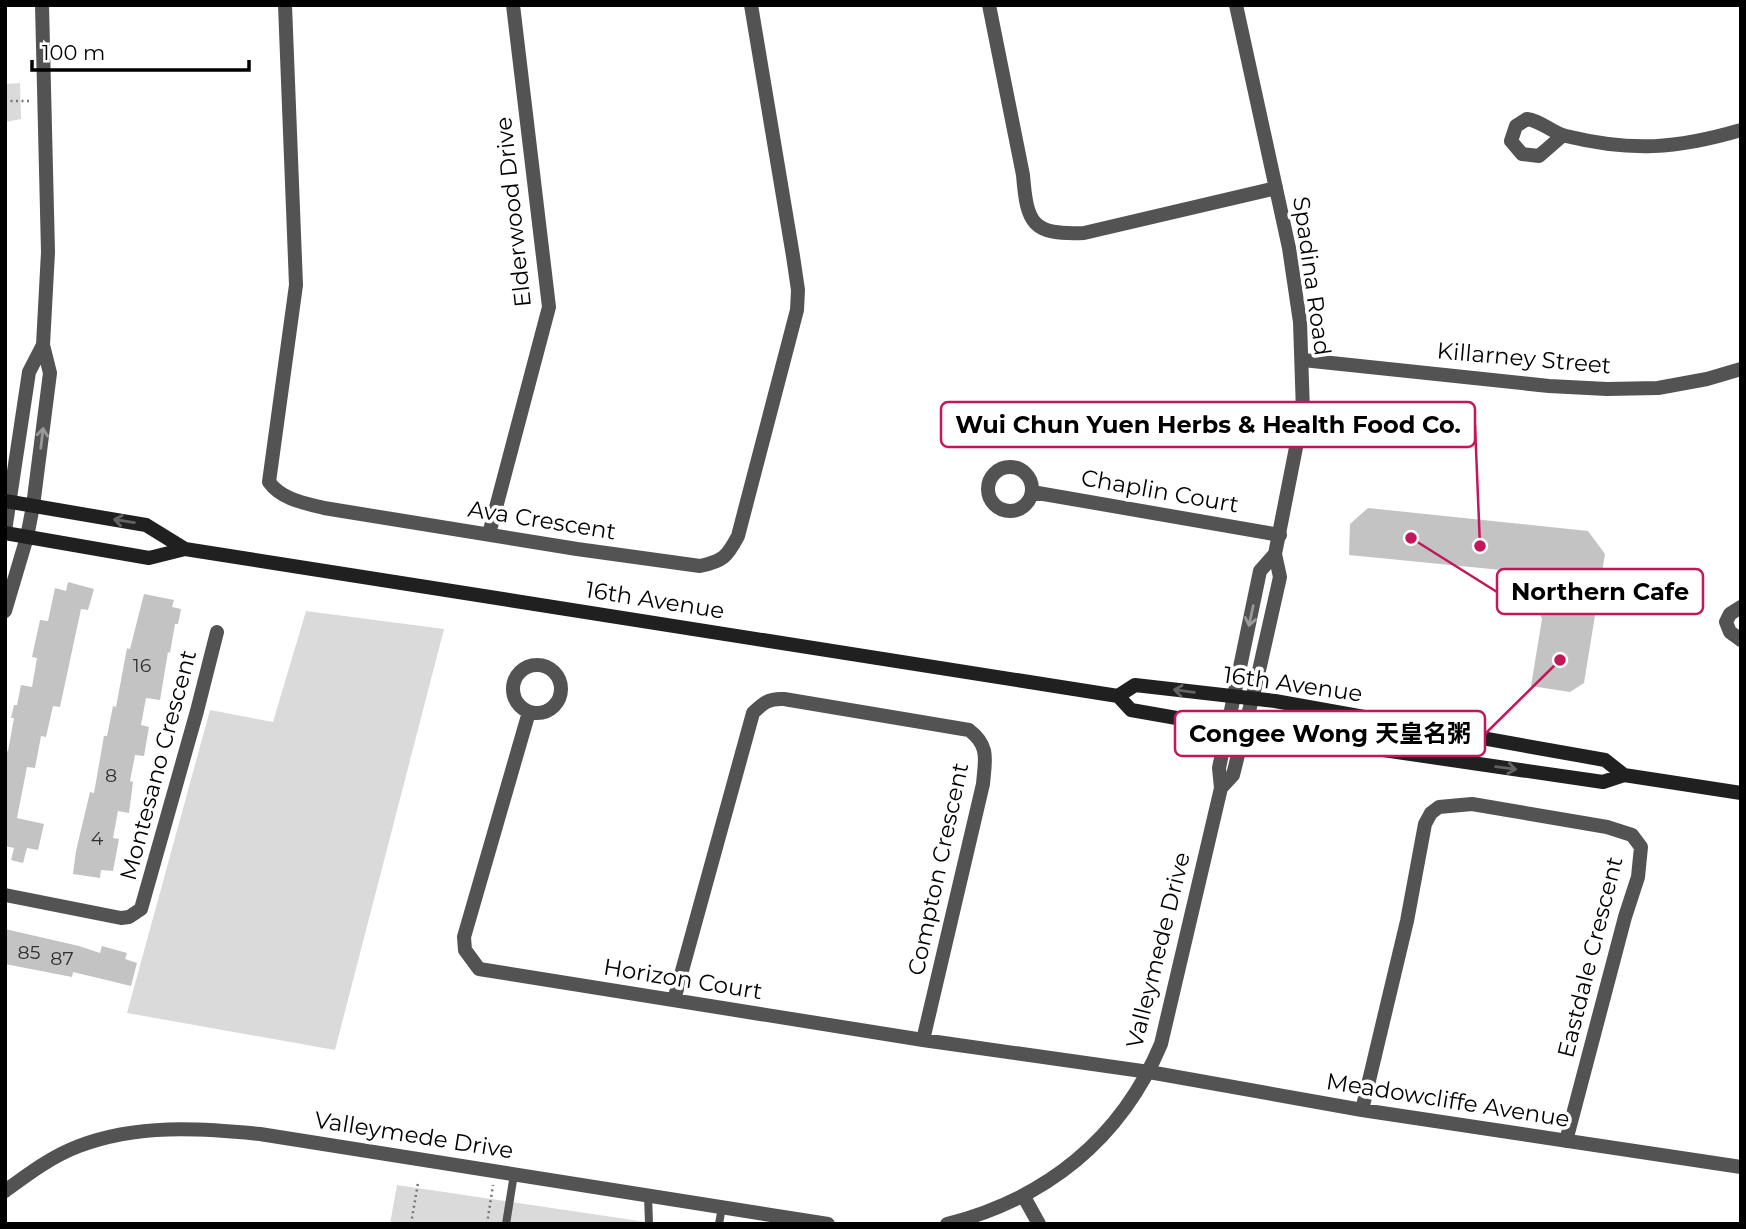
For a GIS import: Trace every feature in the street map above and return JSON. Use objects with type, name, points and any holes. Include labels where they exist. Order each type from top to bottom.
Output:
[{"type":"main road","name":"16th Avenue","points":[[8,501],[146,525],[185,549],[1118,696],[1130,710],[1245,730],[1603,782],[1624,775],[1741,793]]},
{"type":"main road","name":"16th Avenue","points":[[5,532],[149,558],[185,549]]},
{"type":"main road","name":"16th Avenue","points":[[1118,696],[1135,685],[1252,699],[1605,760],[1624,775]]},
{"type":"street","points":[[5,611],[27,537],[33,506],[50,373],[43,345],[48,252],[42,5]]},
{"type":"street","name":"Ava Crescent","points":[[285,5],[296,285],[268,482],[274,490],[288,497],[324,508],[700,566],[717,562],[729,554],[738,536],[797,310],[793,256],[751,5]]},
{"type":"street","name":"Elderwood Drive","points":[[489,534],[549,307],[513,5]]},
{"type":"street","points":[[989,5],[1023,175],[1026,204],[1030,218],[1040,228],[1061,234],[1084,233],[1276,188]]},
{"type":"street","name":"Spadina Road","points":[[1236,5],[1291,261],[1303,360],[1303,412],[1275,554],[1280,577],[1245,730]]},
{"type":"street","points":[[1562,136],[1634,147],[1667,146],[1700,142],[1741,130]]},
{"type":"street","points":[[5,532],[29,372],[43,345]]},
{"type":"street","name":"Killarney Street","points":[[1303,360],[1549,386],[1606,389],[1658,388],[1707,379],[1741,369]]},
{"type":"street","name":"Chaplin Court","points":[[1032,492],[1280,535]]},
{"type":"street","name":"Spadina Road","points":[[1227,726],[1260,570],[1275,554]]},
{"type":"street","points":[[1741,607],[1730,614],[1726,622],[1730,632],[1741,640]]},
{"type":"street","name":"Montesano Crescent","points":[[5,895],[121,918],[129,917],[141,909],[217,632]]},
{"type":"street","name":"Compton Crescent","points":[[674,1000],[752,713],[772,698],[784,699],[969,730],[979,738],[986,754],[983,784],[923,1040]]},
{"type":"street","name":"Horizon Court","points":[[529,712],[464,937],[465,950],[479,969],[923,1040],[1149,1072]]},
{"type":"street","name":"Valleymede Drive","points":[[947,1224],[980,1216],[1024,1197],[1075,1164],[1132,1100],[1149,1072],[1161,1044],[1221,788],[1219,768],[1227,726]]},
{"type":"street","name":"Valleymede Drive","points":[[1221,788],[1233,775],[1245,730]]},
{"type":"street","name":"Eastdale Crescent","points":[[1362,1110],[1408,921],[1425,824],[1431,813],[1439,807],[1472,804],[1607,827],[1632,835],[1641,847],[1638,877],[1566,1142]]},
{"type":"street","name":"Meadowcliffe Avenue","points":[[1149,1072],[1362,1110],[1741,1167]]},
{"type":"street","name":"Valleymede Drive","points":[[5,1191],[41,1166],[78,1146],[129,1133],[168,1128],[260,1134],[828,1224]]},
{"type":"street","points":[[1024,1197],[1040,1224]]},
{"type":"lane","points":[[506,1224],[514,1174]]},
{"type":"lane","points":[[648,1195],[649,1224]]},
{"type":"lane","points":[[719,1224],[722,1207]]},
{"type":"path","points":[[5,101],[46,102]]},
{"type":"path","points":[[487,1224],[495,1171]]},
{"type":"path","points":[[411,1224],[418,1183]]},
{"type":"shaded area","points":[[20,83],[21,119],[5,122],[5,84]]},
{"type":"shaded area","points":[[306,611],[444,629],[335,1050],[127,1013],[210,710],[273,722]]},
{"type":"shaded area","points":[[397,1185],[660,1224],[390,1224]]},
{"type":"building","points":[[1368,508],[1588,531],[1605,554],[1584,683],[1570,692],[1531,686],[1542,619],[1532,594],[1500,578],[1501,570],[1349,555],[1350,524]]},
{"type":"building","points":[[68,582],[94,589],[88,610],[81,609],[60,707],[53,706],[46,737],[41,736],[35,768],[27,767],[17,818],[44,824],[38,850],[27,848],[23,863],[11,860],[14,848],[5,846],[5,750],[8,751],[14,718],[11,718],[21,685],[32,687],[37,658],[32,657],[40,620],[48,621],[55,588],[66,591]]},
{"type":"building","points":[[144,594],[174,600],[172,607],[181,609],[178,624],[175,624],[170,653],[168,652],[160,700],[146,698],[141,725],[149,727],[144,756],[135,755],[130,781],[133,782],[129,813],[118,811],[113,838],[119,839],[113,871],[101,870],[100,878],[73,874],[90,792],[94,793],[104,736],[107,736],[113,706],[116,707],[127,648],[130,649]]},
{"type":"building","points":[[5,929],[100,953],[102,946],[127,953],[125,959],[137,963],[131,986],[73,972],[72,977],[5,964]]},
{"type":"place","name":"Northern Cafe","points":[[1411,538]]},
{"type":"place","name":"Wui Chun Yuen Herbs & Health Food Co.","points":[[1480,546]]},
{"type":"place","name":"Congee Wong 天皇名粥","points":[[1560,660]]}]
